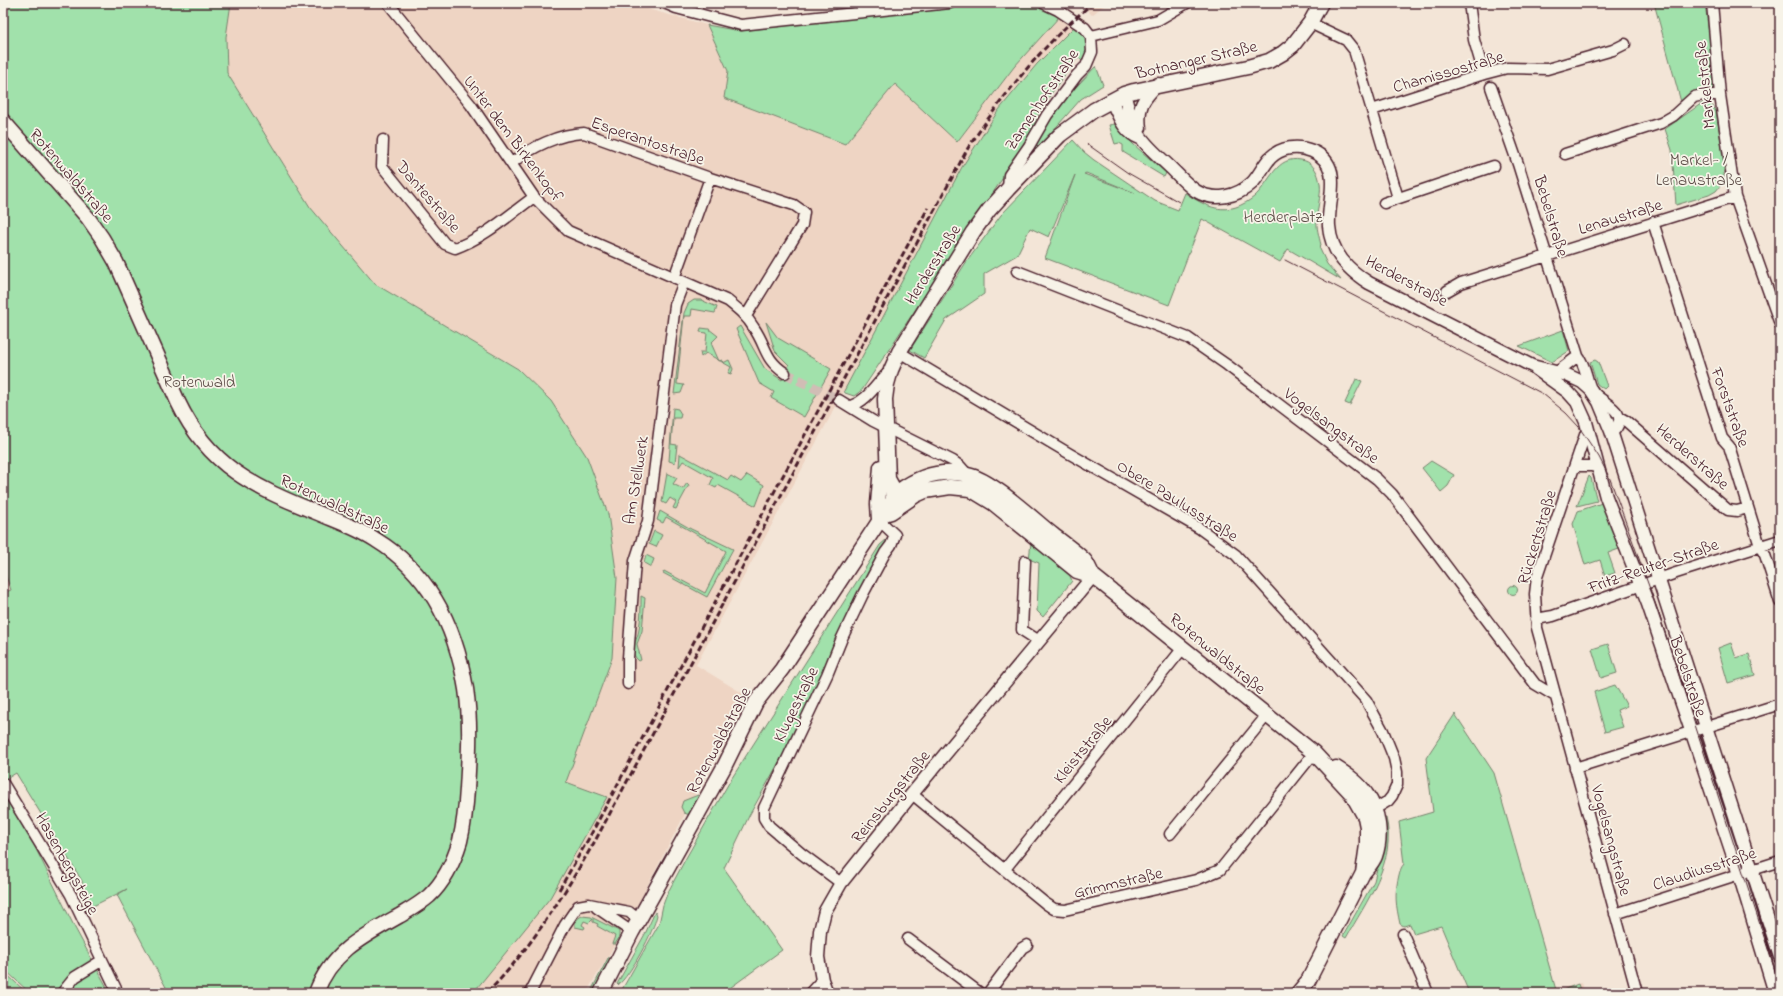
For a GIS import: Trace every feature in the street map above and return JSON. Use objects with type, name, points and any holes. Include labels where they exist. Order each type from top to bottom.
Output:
[{"type":"main road","name":"Botnanger Straße","points":[[1118,97],[1158,84],[1248,67],[1268,61],[1293,45],[1310,23],[1321,3]]},
{"type":"main road","name":"Herderstraße","points":[[895,492],[888,479],[885,399],[891,370],[899,352],[973,232],[989,210],[1060,135],[1087,114],[1118,97]]},
{"type":"main road","name":"Rotenwaldstraße","points":[[3,121],[88,218],[102,238],[116,262],[178,402],[197,435],[227,467],[252,484],[274,495],[360,531],[388,547],[412,569],[428,589],[442,609],[455,639],[460,655],[467,699],[469,759],[466,804],[460,839],[449,870],[442,881],[428,896],[408,910],[354,942],[341,953],[330,967],[316,993]]},
{"type":"main road","points":[[881,517],[878,504],[880,467],[886,452]]},
{"type":"main road","name":"Rotenwaldstraße","points":[[601,993],[636,926],[684,841],[756,702],[782,669],[881,517],[895,492],[910,483],[932,475],[954,473],[968,475],[992,487],[1018,515]]},
{"type":"main road","name":"Rotenwaldstraße","points":[[881,517],[916,495],[937,488],[950,487],[970,490],[1018,515],[1085,561],[1093,576],[1317,756],[1370,813],[1363,873],[1308,981],[1298,993]]},
{"type":"main road","points":[[895,492],[916,495]]},
{"type":"street","name":"Unter dem Birkenkopf","points":[[388,3],[470,105],[512,163],[534,197],[568,231],[728,301],[746,316],[755,328],[773,365],[785,373]]},
{"type":"street","points":[[664,3],[676,8],[741,25],[950,3]]},
{"type":"street","name":"Zamenhofstraße","points":[[1008,189],[1009,175],[1029,146],[1047,115],[1090,60],[1092,52],[1091,36],[1085,28],[1058,10],[1043,3]]},
{"type":"street","points":[[1091,36],[1158,20],[1187,3]]},
{"type":"street","points":[[1469,3],[1474,40],[1484,74]]},
{"type":"street","name":"Markelstraße","points":[[1712,3],[1720,95],[1735,197],[1780,324]]},
{"type":"street","points":[[1310,23],[1346,40],[1354,50],[1398,198]]},
{"type":"street","name":"Chamissostraße","points":[[1372,110],[1484,74],[1508,68],[1547,69],[1613,50],[1624,44]]},
{"type":"street","points":[[1143,139],[1140,127],[1139,109],[1142,102],[1158,84]]},
{"type":"street","name":"Bebelstraße","points":[[1491,87],[1518,164],[1578,356],[1586,371],[1591,390],[1599,402],[1611,431],[1780,957]]},
{"type":"street","points":[[1565,154],[1661,123],[1673,116],[1694,97],[1703,95],[1720,95]]},
{"type":"street","name":"Herderstraße","points":[[1118,97],[1124,126],[1131,135],[1143,139],[1191,187],[1202,194],[1213,197],[1232,195],[1242,190],[1252,182],[1270,158],[1281,151],[1296,147],[1306,148],[1313,151],[1326,162],[1330,170],[1333,188],[1329,226],[1331,238],[1338,255],[1348,268],[1370,283],[1532,366]]},
{"type":"street","name":"Esperantostraße","points":[[512,163],[525,152],[572,134],[584,133],[710,178],[794,205],[804,212],[802,225],[746,316]]},
{"type":"street","name":"Dantestraße","points":[[383,140],[382,166],[445,244],[455,248],[466,244],[483,234],[534,197]]},
{"type":"street","points":[[1384,203],[1494,166]]},
{"type":"street","name":"Esperantostraße","points":[[674,278],[710,178]]},
{"type":"street","name":"Lenaustraße","points":[[1447,291],[1461,283],[1735,197]]},
{"type":"street","name":"Forststraße","points":[[1653,222],[1722,438],[1729,446],[1760,546],[1765,555],[1780,602]]},
{"type":"street","name":"Vogelsangstraße","points":[[1017,271],[1188,338],[1227,365],[1377,480],[1392,494],[1534,684],[1555,696]]},
{"type":"street","name":"Am Stellwerk","points":[[628,684],[628,658],[635,561],[648,521],[675,305],[684,282]]},
{"type":"street","name":"Obere Paulusstraße","points":[[899,352],[1070,454],[1199,528],[1236,554],[1366,700],[1376,717],[1394,758],[1397,772],[1397,785],[1392,796],[1370,813]]},
{"type":"street","points":[[1555,377],[1578,356]]},
{"type":"street","name":"Bebelstraße","points":[[1532,366],[1555,377],[1577,402],[1587,429],[1606,497],[1640,585],[1739,874],[1774,993]]},
{"type":"street","points":[[851,406],[858,404],[869,395],[881,378],[891,370]]},
{"type":"street","name":"Herderstraße","points":[[1555,377],[1572,376],[1591,390],[1612,407],[1619,417],[1626,421],[1728,510],[1736,511],[1748,508]]},
{"type":"street","points":[[839,400],[886,427]]},
{"type":"street","points":[[1611,431],[1616,430],[1619,417]]},
{"type":"street","name":"Rotenwaldstraße","points":[[886,427],[953,461],[968,475]]},
{"type":"street","name":"Rückertstraße","points":[[1536,619],[1535,594],[1537,577],[1587,429]]},
{"type":"street","points":[[1575,466],[1598,467]]},
{"type":"street","name":"Klugestraße","points":[[841,883],[802,854],[769,826],[764,818],[764,808],[827,676],[842,638],[862,596],[891,545],[895,535],[881,517]]},
{"type":"street","name":"Fritz-Reuter-Straße","points":[[1536,619],[1552,616],[1640,585],[1780,540]]},
{"type":"street","points":[[1025,561],[1022,630],[1039,641]]},
{"type":"street","name":"Reinsburgstraße","points":[[827,993],[822,980],[818,957],[820,931],[825,912],[841,883],[912,794],[1093,576]]},
{"type":"street","name":"Vogelsangstraße","points":[[1536,619],[1555,696],[1637,993]]},
{"type":"street","name":"Kleiststraße","points":[[1005,869],[1183,648]]},
{"type":"street","points":[[1576,768],[1780,704]]},
{"type":"street","points":[[1170,834],[1267,715]]},
{"type":"street","name":"Grimmstraße","points":[[912,794],[1045,903],[1054,909],[1065,910],[1196,880],[1220,870],[1317,756]]},
{"type":"street","name":"Hasenbergsteige","points":[[3,783],[71,895],[101,961],[118,993]]},
{"type":"street","name":"Claudiusstraße","points":[[1615,914],[1780,860]]},
{"type":"street","points":[[530,993],[578,906],[589,904],[636,926]]},
{"type":"street","points":[[596,907],[628,912],[636,926]]},
{"type":"street","points":[[1403,934],[1428,993]]},
{"type":"street","points":[[908,939],[980,993]]},
{"type":"street","points":[[988,993],[1022,948],[1027,945]]},
{"type":"street","points":[[62,993],[75,977],[101,961]]},
{"type":"street","points":[[810,993],[822,980]]},
{"type":"shaded area","points":[[231,3],[637,3],[651,10],[707,25],[728,71],[724,98],[845,144],[895,84],[957,142],[1014,67],[1060,16],[1073,28],[1037,64],[998,111],[696,665],[747,696],[622,934],[619,932],[619,938],[586,993],[473,993],[479,987],[606,797],[565,782],[612,658],[617,578],[608,514],[519,369],[375,284],[310,207],[227,73],[226,37]]},
{"type":"shaded area","points":[[1080,3],[1107,3],[1092,15]]},
{"type":"shaded area","points":[[3,568],[11,591],[3,593]]},
{"type":"shaded area","points":[[1581,983],[1584,993],[1546,993]]},
{"type":"green space","name":"Rotenwald","points":[[3,3],[231,3],[226,37],[227,73],[310,207],[375,284],[518,369],[551,401],[587,457],[608,514],[617,578],[612,658],[566,782],[607,797],[550,898],[473,993],[169,993],[117,895],[127,889],[85,910],[82,881],[16,773],[3,781],[3,593],[11,590],[3,568]]},
{"type":"green space","points":[[984,3],[1017,3],[1039,6],[1060,16],[1014,67],[957,142],[895,84],[845,144],[724,98],[728,71],[707,25],[740,31]]},
{"type":"green space","points":[[1654,3],[1705,3],[1716,89],[1694,92],[1681,102]]},
{"type":"green space","points":[[1076,25],[1086,38],[1088,46],[1083,62],[1078,57],[1050,95],[1033,126],[1032,134],[862,390],[854,396],[845,393],[844,391],[962,167],[998,111],[1037,64]]},
{"type":"green space","points":[[1096,66],[1103,85],[1081,99],[1029,158],[1060,104]]},
{"type":"green space","name":"Markel- / Lenaustraße","points":[[1705,101],[1712,105],[1716,111],[1724,159],[1724,181],[1716,191],[1709,195],[1676,205],[1672,150],[1665,129]]},
{"type":"green space","points":[[1114,124],[1133,144],[1166,173],[1164,177],[1123,152],[1123,145],[1119,143],[1115,144],[1109,125]]},
{"type":"green space","name":"Herderplatz","points":[[1073,140],[1094,160],[1155,201],[1178,210],[1185,193],[1215,208],[1229,209],[1238,206],[1254,197],[1279,166],[1292,160],[1301,160],[1311,164],[1318,176],[1320,184],[1320,198],[1317,221],[1321,245],[1319,247],[1327,264],[1341,280],[1288,249],[1280,262],[1202,219],[1169,305],[1045,258],[1075,175],[1049,237],[1030,228],[1017,255],[984,274],[984,294],[946,320],[924,358],[910,350],[965,264],[1001,215]],"holes":[[[1086,173],[1135,193],[1084,174]]]},
{"type":"green space","points":[[694,300],[701,300],[717,307],[715,313],[692,309],[691,316],[684,316],[677,384],[684,385],[681,393],[674,394],[684,313],[688,304]]},
{"type":"green space","points":[[766,322],[778,338],[831,369],[804,417],[771,398],[774,392],[759,383],[736,329],[740,326],[765,369],[782,380],[789,365],[775,351]]},
{"type":"green space","points":[[701,328],[709,329],[718,336],[711,343],[719,360],[706,353],[701,357],[700,352],[705,352],[707,333],[700,332]]},
{"type":"green space","points":[[1563,330],[1569,351],[1552,362],[1519,346]]},
{"type":"green space","points":[[729,360],[733,369],[731,374],[728,373],[731,367],[723,363]]},
{"type":"green space","points":[[1595,360],[1598,362],[1607,386],[1604,389],[1597,384],[1590,362]]},
{"type":"green space","points":[[1356,379],[1362,381],[1350,405],[1345,403]]},
{"type":"green space","points":[[673,408],[678,409],[681,414],[680,418],[673,418],[671,444],[677,445],[675,463],[669,461]]},
{"type":"green space","points":[[680,454],[728,480],[731,476],[741,482],[747,475],[764,485],[756,506],[718,485],[716,488],[710,485],[713,478],[683,461],[679,467]]},
{"type":"green space","points":[[1431,461],[1454,475],[1448,486],[1441,492],[1422,468]]},
{"type":"green space","points":[[667,473],[677,478],[673,484],[683,489],[687,483],[689,485],[676,509],[673,508],[676,502],[670,498],[666,504],[662,502]]},
{"type":"green space","points":[[1589,476],[1591,478],[1597,501],[1577,506]]},
{"type":"green space","points":[[1602,503],[1619,549],[1608,553],[1615,573],[1605,576],[1600,560],[1585,565],[1573,524],[1578,511]]},
{"type":"green space","points":[[660,511],[691,529],[733,549],[707,597],[663,573],[664,571],[705,593],[726,551],[666,517],[663,523],[657,520]]},
{"type":"green space","points":[[654,531],[662,535],[656,547],[649,544]]},
{"type":"green space","points":[[887,539],[888,542],[845,620],[797,730],[750,814],[724,868],[782,950],[723,993],[620,993],[659,924],[667,894],[730,781],[880,545]]},
{"type":"green space","points":[[1031,543],[1070,576],[1072,581],[1043,617],[1037,611],[1039,563],[1029,559]]},
{"type":"green space","points":[[646,555],[654,559],[651,567],[644,563]]},
{"type":"green space","points":[[1513,585],[1518,590],[1513,595],[1508,590]]},
{"type":"green space","points":[[641,596],[645,598],[642,631],[637,644],[641,660],[639,661],[633,649],[640,625]]},
{"type":"green space","points":[[1731,643],[1736,658],[1749,654],[1755,675],[1728,683],[1718,648]]},
{"type":"green space","points":[[1608,644],[1617,673],[1601,678],[1592,649]]},
{"type":"green space","points":[[1615,685],[1627,706],[1617,710],[1623,727],[1605,732],[1594,692]]},
{"type":"green space","points":[[1455,714],[1494,773],[1556,990],[1546,993],[1469,993],[1441,926],[1414,934],[1410,924],[1404,926],[1400,924],[1396,894],[1399,874],[1404,864],[1399,822],[1433,812],[1426,758]]},
{"type":"green space","points":[[3,794],[35,847],[75,928],[110,993],[30,993],[3,968]]},
{"type":"green space","points":[[698,795],[699,797],[690,815],[684,813],[681,807],[683,801]]},
{"type":"green space","points":[[1386,818],[1388,834],[1387,850],[1378,881],[1346,938],[1343,936],[1374,881],[1384,847],[1384,819]]},
{"type":"green space","points":[[655,912],[657,915],[647,942],[629,973],[618,985],[617,984],[645,934]]},
{"type":"green space","points":[[582,916],[591,917],[619,931],[619,938],[615,944],[612,944],[615,936],[597,926],[598,924],[593,922],[593,919],[589,923],[584,921],[582,925],[585,927],[584,929],[575,927],[576,920]]},
{"type":"green space","points":[[612,957],[594,993],[590,993],[608,958]]},
{"type":"green space","points":[[3,971],[27,993],[3,993]]},
{"type":"green space","points":[[1578,984],[1581,993],[1555,993]]},
{"type":"tunnel","points":[[785,373],[839,400]]},
{"type":"tram line","points":[[1087,144],[1128,173],[1179,202]]},
{"type":"tram line","points":[[1285,260],[1543,394],[1566,413],[1579,427],[1599,457],[1610,479],[1658,611],[1780,986]]},
{"type":"railway","points":[[487,993],[532,940],[559,901],[595,841],[968,148],[1010,89],[1025,71],[1057,35],[1093,3]]},
{"type":"railway","points":[[559,890],[589,838],[928,208]]}]
